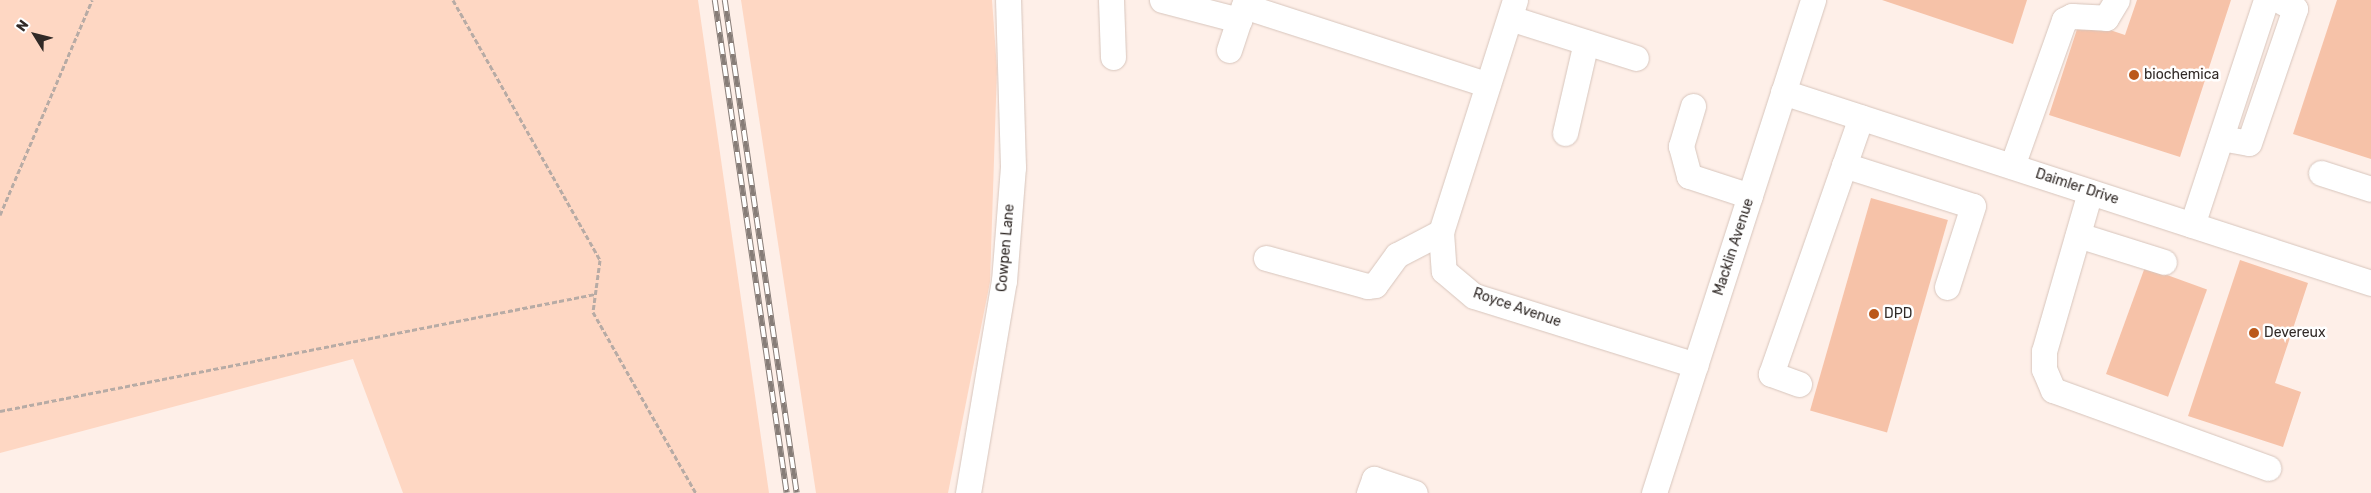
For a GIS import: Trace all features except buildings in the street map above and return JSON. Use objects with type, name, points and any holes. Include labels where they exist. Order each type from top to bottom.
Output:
[{"type":"street","name":"Cowpen Lane","points":[[968,493],[1005,271],[1013,167],[1008,0]]},
{"type":"street","points":[[1111,0],[1113,57]]},
{"type":"street","points":[[1162,0],[1243,9],[1488,85]]},
{"type":"street","name":"Macklin Avenue","points":[[1654,493],[1813,0]]},
{"type":"street","points":[[2012,166],[2064,20],[2072,16],[2106,18],[2117,0]]},
{"type":"street","points":[[2192,225],[2266,0]]},
{"type":"street","points":[[2222,138],[2249,143],[2295,9],[2279,0]]},
{"type":"street","points":[[1229,50],[1243,9]]},
{"type":"street","points":[[1512,9],[1586,42],[1636,58]]},
{"type":"street","name":"Royce Avenue","points":[[1512,9],[1441,232],[1444,271],[1474,296],[1696,365]]},
{"type":"street","points":[[1565,134],[1586,42]]},
{"type":"street","name":"Daimler Drive","points":[[1783,92],[2371,283]]},
{"type":"street","points":[[1693,106],[1680,146],[1688,176],[1750,196]]},
{"type":"street","points":[[1799,384],[1771,374],[1860,117]]},
{"type":"street","points":[[1844,165],[1973,206],[1947,286]]},
{"type":"street","points":[[2321,173],[2371,189]]},
{"type":"street","points":[[2090,192],[2044,351],[2044,369],[2053,390],[2268,468]]},
{"type":"street","points":[[1266,258],[1367,286],[1375,285],[1397,255],[1441,232]]},
{"type":"street","points":[[2078,234],[2164,262]]},
{"type":"street","points":[[1370,493],[1374,479],[1415,493]]},
{"type":"path","points":[[0,216],[92,0]]},
{"type":"path","points":[[453,0],[600,260],[593,312],[696,493]]},
{"type":"path","points":[[0,411],[596,294]]},
{"type":"shaded area","points":[[0,0],[698,0],[769,493],[403,493],[353,359],[0,453]]},
{"type":"shaded area","points":[[741,0],[992,0],[997,69],[990,282],[948,493],[816,493]]},
{"type":"railway","points":[[715,0],[787,493]]},
{"type":"railway","points":[[725,0],[797,493]]},
{"type":"place","name":"biochemica","points":[[2134,75]]},
{"type":"place","name":"DPD","points":[[1874,314]]},
{"type":"place","name":"Devereux","points":[[2254,333]]}]
